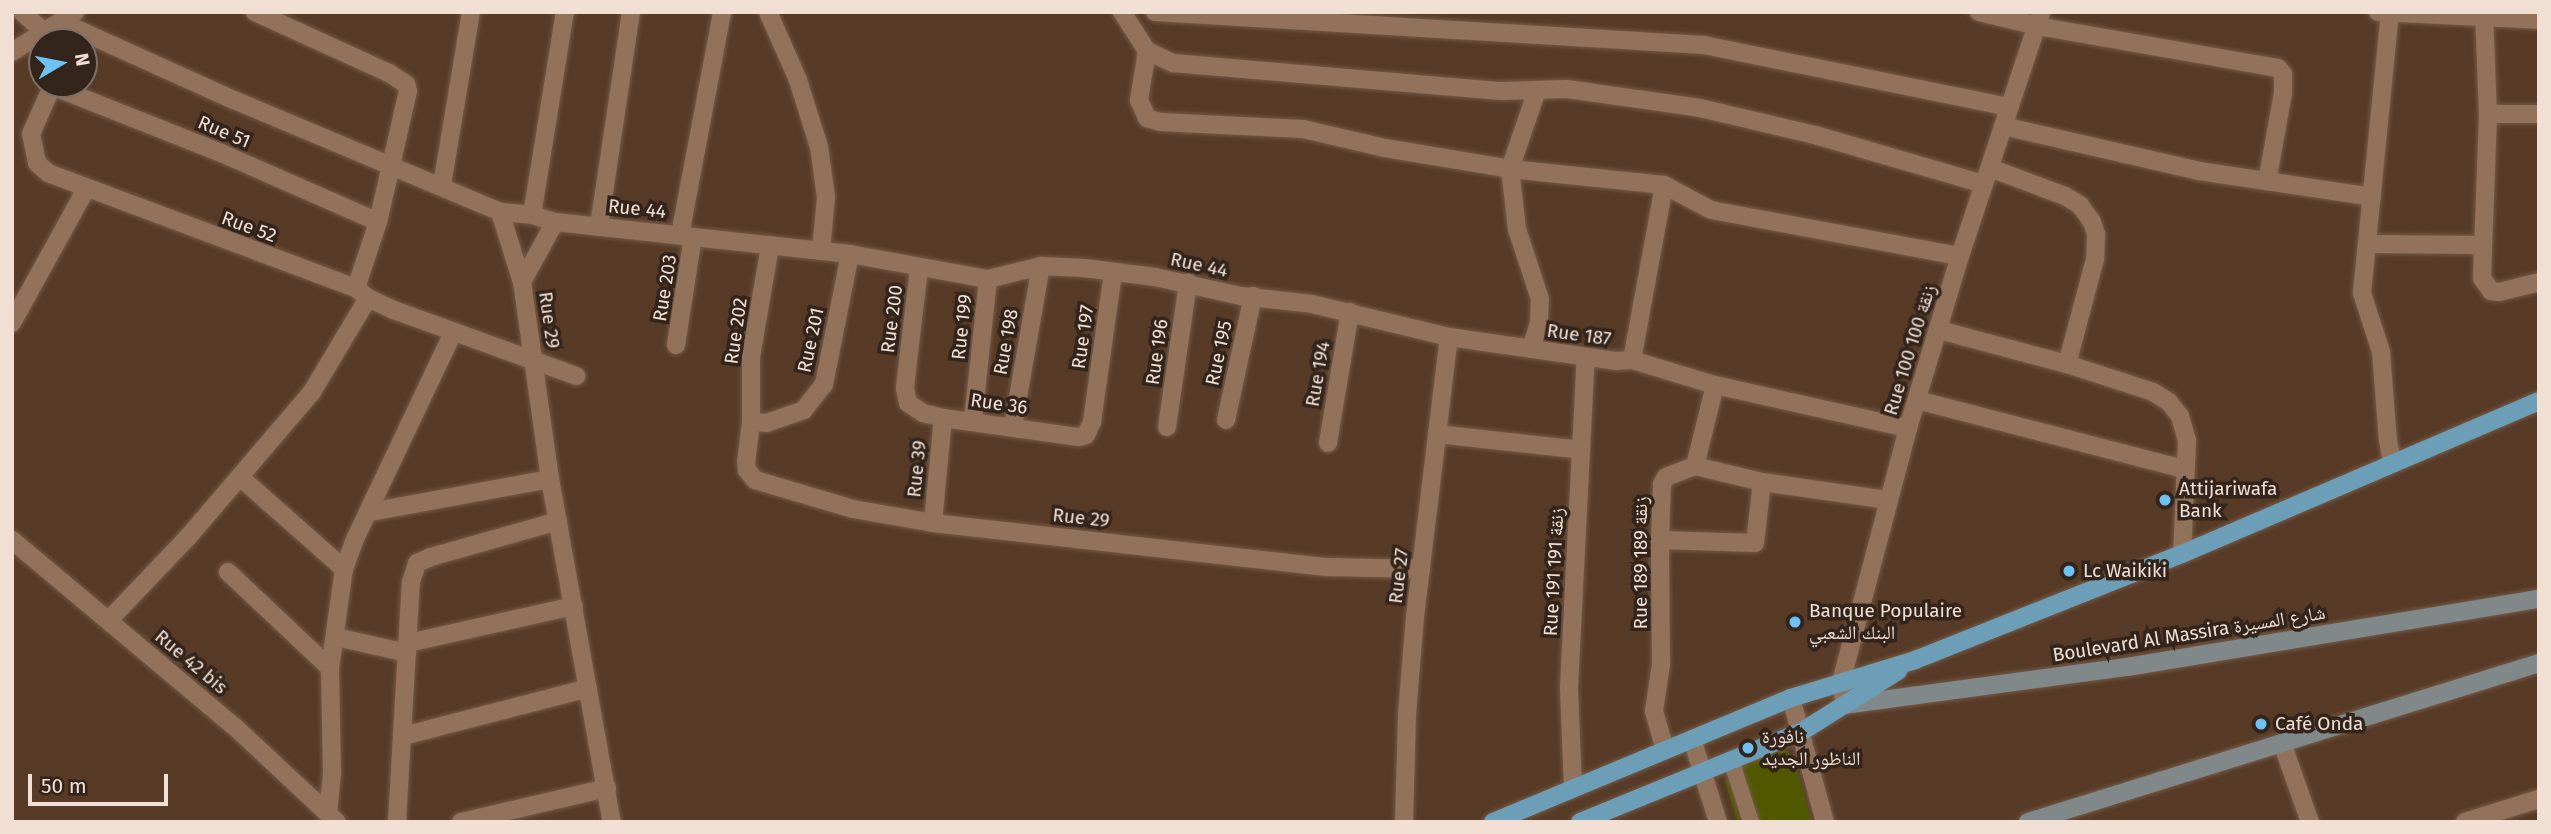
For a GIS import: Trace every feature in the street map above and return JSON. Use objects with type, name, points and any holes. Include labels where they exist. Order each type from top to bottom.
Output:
[{"type":"main road","points":[[1493,822],[1791,698],[1915,660],[2182,554],[2539,401]]},
{"type":"main road","name":"Boulevard Al Massira شارع المسيرة","points":[[1845,705],[2127,667],[2539,599]]},
{"type":"main road","points":[[1580,822],[1801,732],[1915,660]]},
{"type":"main road","points":[[2028,822],[2539,663]]},
{"type":"street","points":[[22,12],[39,28]]},
{"type":"street","points":[[109,620],[240,477],[312,391],[362,293],[392,165],[407,84],[389,73],[255,12]]},
{"type":"street","points":[[442,185],[471,12]]},
{"type":"street","points":[[532,215],[565,12]]},
{"type":"street","points":[[598,226],[631,12]]},
{"type":"street","name":"Rue 203","points":[[676,345],[687,236],[722,12]]},
{"type":"street","points":[[768,12],[798,80],[819,147],[826,197],[821,251]]},
{"type":"street","points":[[1122,12],[1147,51],[1173,63],[1501,91],[1583,91],[1700,108],[2065,196],[2080,205],[2092,222],[2096,234],[2095,260],[2067,364]]},
{"type":"street","points":[[1155,12],[1704,45],[2009,107]]},
{"type":"street","points":[[1979,12],[2039,19],[2278,68],[2284,82],[2267,182]]},
{"type":"street","points":[[2392,463],[2381,352],[2361,293],[2372,197],[2386,13],[2484,14],[2539,20]]},
{"type":"street","points":[[2484,14],[2488,114],[2481,245],[2482,278],[2491,291],[2506,291],[2539,282]]},
{"type":"street","points":[[52,28],[68,17]]},
{"type":"street","name":"Rue 100 زنقة 100","points":[[1845,705],[1841,682],[1908,428],[1960,256],[2039,19]]},
{"type":"street","points":[[12,52],[28,42]]},
{"type":"street","name":"Rue 44","points":[[98,45],[442,185],[500,212],[532,215],[555,222],[850,254],[988,279],[1041,266],[1113,272],[1247,296]]},
{"type":"street","points":[[1147,51],[1139,100],[1147,118],[1160,122],[1303,129],[1385,148],[1510,170],[1664,185],[1711,210],[1960,256]]},
{"type":"street","points":[[1531,349],[1539,322],[1540,299],[1517,229],[1510,170],[1536,90]]},
{"type":"street","name":"Rue 52","points":[[46,98],[31,134],[33,153],[42,168],[86,189],[362,293],[394,310],[534,361]]},
{"type":"street","name":"Rue 51","points":[[84,98],[221,153],[379,222]]},
{"type":"street","points":[[2488,114],[2539,114]]},
{"type":"street","points":[[2003,126],[2188,168],[2372,197]]},
{"type":"street","points":[[1632,360],[1664,185]]},
{"type":"street","points":[[12,323],[86,189]]},
{"type":"street","name":"Rue 29","points":[[500,212],[522,282],[534,361],[576,376]]},
{"type":"street","name":"Rue 29","points":[[522,282],[555,222]]},
{"type":"street","points":[[2367,244],[2481,245]]},
{"type":"street","name":"Rue 202","points":[[751,422],[751,357],[771,246]]},
{"type":"street","name":"Rue 201","points":[[751,422],[767,423],[788,419],[804,410],[824,384],[850,254]]},
{"type":"street","name":"Rue 198","points":[[1013,426],[1041,266]]},
{"type":"street","name":"Rue 200","points":[[906,376],[919,268]]},
{"type":"street","name":"Rue 197","points":[[1094,408],[1113,272]]},
{"type":"street","name":"Rue 199","points":[[973,420],[988,279]]},
{"type":"street","name":"Rue 196","points":[[1167,427],[1188,284]]},
{"type":"street","name":"Rue 187","points":[[1247,296],[1350,312],[1449,337],[1586,357],[1632,360],[1715,385],[1908,428]]},
{"type":"street","name":"Rue 195","points":[[1226,420],[1247,296]]},
{"type":"street","name":"Rue 194","points":[[1328,443],[1350,312]]},
{"type":"street","points":[[1938,330],[2067,364],[2153,392],[2169,402],[2185,429],[2182,554]]},
{"type":"street","points":[[333,818],[330,668],[344,569],[355,539],[453,333]]},
{"type":"street","name":"Rue 27","points":[[1404,822],[1407,714],[1421,569],[1449,337]]},
{"type":"street","name":"Rue 191 زنقة 191","points":[[1573,788],[1569,687],[1586,357]]},
{"type":"street","points":[[534,361],[550,479],[612,822]]},
{"type":"street","name":"Rue 36","points":[[906,376],[908,403],[923,413],[943,418],[973,420],[1079,437],[1090,430],[1094,408]]},
{"type":"street","points":[[1715,385],[1695,466],[1762,482],[1889,500]]},
{"type":"street","points":[[1917,400],[2184,469]]},
{"type":"street","name":"Rue 39","points":[[933,523],[943,418]]},
{"type":"street","name":"Rue 29","points":[[751,422],[747,470],[755,480],[805,497],[890,517],[1327,567],[1421,569]]},
{"type":"street","points":[[1437,434],[1581,450]]},
{"type":"street","name":"Rue 189 زنقة 189","points":[[1665,750],[1654,712],[1661,664],[1662,484],[1671,473],[1695,466]]},
{"type":"street","points":[[240,477],[344,569]]},
{"type":"street","points":[[370,512],[550,479]]},
{"type":"street","points":[[1660,540],[1755,543],[1762,482]]},
{"type":"street","points":[[397,822],[411,582],[416,564],[421,560],[558,521]]},
{"type":"street","name":"Rue 42 bis","points":[[12,540],[236,727],[333,818]]},
{"type":"street","points":[[228,572],[330,668]]},
{"type":"street","points":[[335,637],[408,648],[574,606]]},
{"type":"street","points":[[403,736],[588,688]]},
{"type":"street","points":[[1791,698],[1825,822]]},
{"type":"street","points":[[1692,739],[1718,822]]},
{"type":"street","points":[[2282,743],[2310,822]]},
{"type":"street","points":[[1731,760],[1751,822]]},
{"type":"street","points":[[461,822],[607,788]]},
{"type":"street","points":[[2465,822],[2539,799]]},
{"type":"green space","points":[[1784,748],[1794,758],[1812,822],[1737,822],[1725,782],[1729,769]]},
{"type":"place","name":"Attijariwafa Bank","points":[[2165,500]]},
{"type":"place","name":"Lc Waikiki","points":[[2069,571]]},
{"type":"place","name":"Banque Populaire البنك الشعبي","points":[[1795,622]]},
{"type":"place","name":"Café Onda","points":[[2261,724]]},
{"type":"place","name":"نافورة الناظور الجديد","points":[[1748,748]]}]
